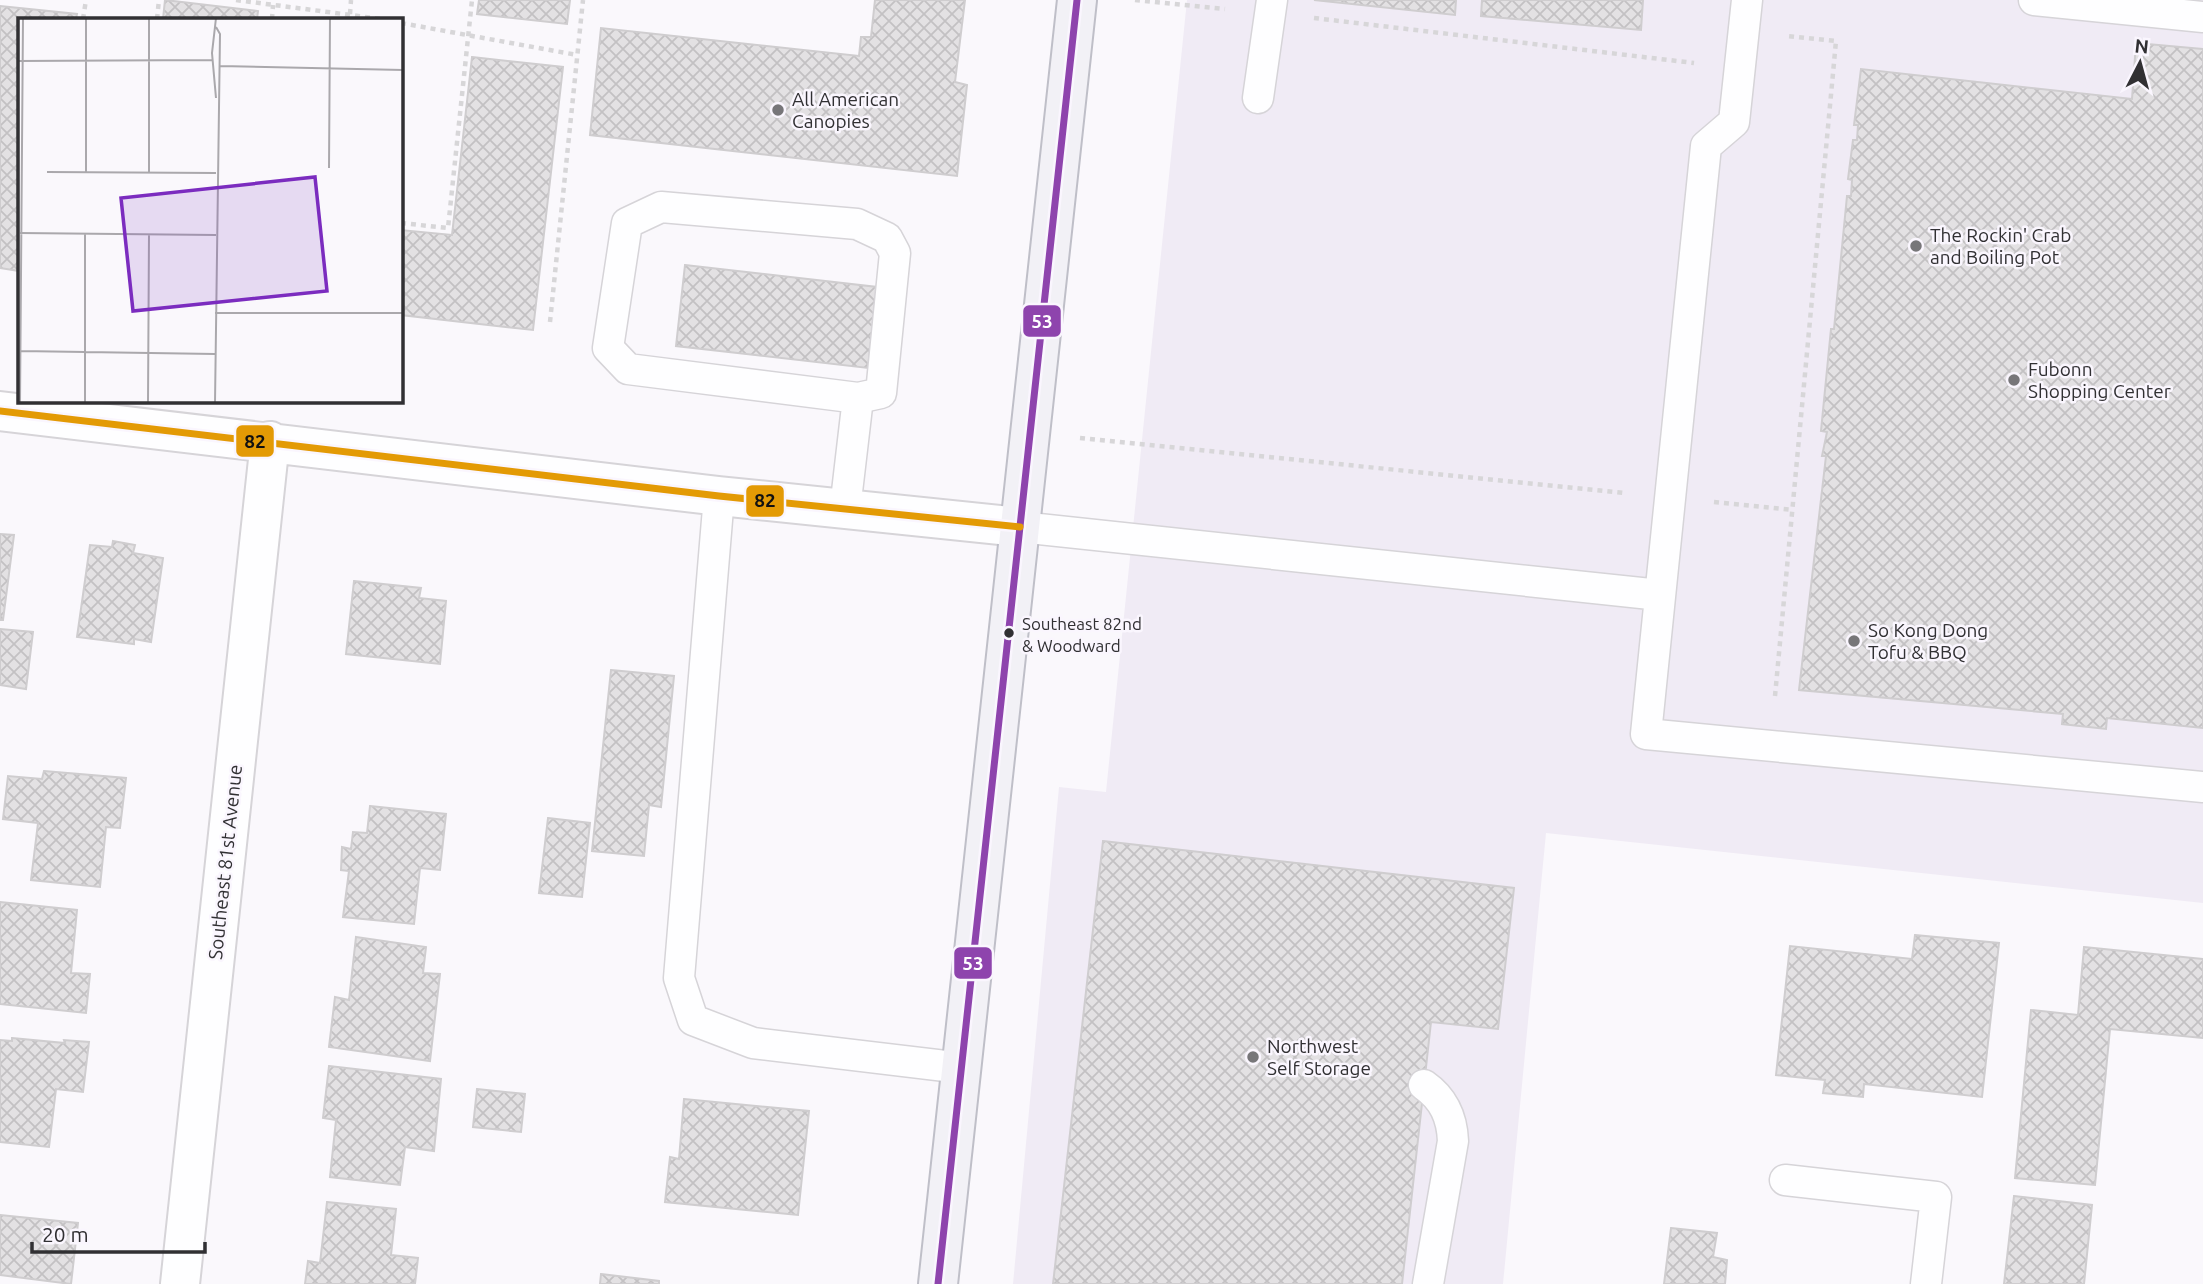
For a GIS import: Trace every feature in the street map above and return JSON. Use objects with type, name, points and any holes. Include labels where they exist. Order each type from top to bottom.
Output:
[{"type":"main road","points":[[938,1284],[1077,0]]},
{"type":"street","points":[[0,411],[719,496],[1020,527]]},
{"type":"street","name":"Southeast 81st Avenue","points":[[180,1284],[270,441]]},
{"type":"lane","points":[[1747,0],[1734,122],[1706,146],[1646,734],[2203,787]]},
{"type":"lane","points":[[2034,0],[2203,17]]},
{"type":"lane","points":[[1258,98],[1271,6]]},
{"type":"lane","points":[[661,207],[858,224],[887,238],[895,253],[881,393],[858,398],[628,369],[608,348],[627,223],[661,207]]},
{"type":"lane","points":[[845,509],[858,398]]},
{"type":"lane","points":[[719,496],[679,978],[693,1020],[753,1043],[962,1068]]},
{"type":"lane","points":[[1020,527],[1660,595]]},
{"type":"lane","points":[[1424,1085],[1436,1093],[1444,1105],[1452,1123],[1453,1141],[1428,1284]]},
{"type":"lane","points":[[1785,1180],[1936,1197],[1926,1284]]},
{"type":"path","points":[[83,18],[86,0]]},
{"type":"path","points":[[157,18],[159,0]]},
{"type":"path","points":[[236,0],[375,18]]},
{"type":"path","points":[[350,14],[351,0]]},
{"type":"path","points":[[402,223],[448,228],[472,0]]},
{"type":"path","points":[[550,322],[583,0]]},
{"type":"path","points":[[1135,0],[1271,6],[1704,64],[1770,34],[1836,41],[1775,696]]},
{"type":"path","points":[[272,18],[273,5]]},
{"type":"path","points":[[402,23],[577,55]]},
{"type":"path","points":[[1031,433],[1793,510]]},
{"type":"shaded area","name":"Fubonn Shopping Center","points":[[1187,0],[2203,0],[2203,903],[1546,833],[1503,1284],[1013,1284],[1059,787],[1106,792]]},
{"type":"building","points":[[165,0],[258,11],[257,18],[163,18]]},
{"type":"building","points":[[479,0],[570,0],[567,24],[477,14]]},
{"type":"building","name":"All American Canopies","points":[[875,0],[965,0],[955,82],[967,85],[957,176],[590,135],[601,28],[859,56],[861,37],[871,37]]},
{"type":"building","points":[[1314,0],[1456,0],[1455,15]]},
{"type":"building","points":[[1482,0],[1643,0],[1641,30],[1481,16]]},
{"type":"building","points":[[0,6],[77,14],[76,18],[18,18],[18,271],[0,268]]},
{"type":"building","name":"Fubonn Shopping Center","points":[[2136,43],[2203,49],[2203,728],[2107,718],[2106,729],[2062,724],[2063,714],[1799,690],[1826,456],[1822,456],[1827,432],[1821,431],[1831,329],[1834,329],[1847,196],[1851,196],[1852,180],[1848,179],[1853,140],[1857,140],[1858,125],[1854,125],[1861,69],[2132,99]]},
{"type":"building","points":[[472,57],[563,67],[533,330],[402,315],[402,230],[452,235]]},
{"type":"building","points":[[685,265],[877,287],[868,368],[676,346]]},
{"type":"building","points":[[0,534],[14,535],[3,620],[0,620]]},
{"type":"building","points":[[113,541],[135,545],[133,553],[163,558],[151,642],[134,639],[134,644],[77,637],[90,545],[112,547]]},
{"type":"building","points":[[354,581],[421,588],[419,598],[446,601],[440,664],[346,654]]},
{"type":"building","points":[[0,629],[33,632],[26,689],[0,685]]},
{"type":"building","points":[[611,670],[674,676],[661,807],[649,805],[644,856],[592,851]]},
{"type":"building","points":[[44,771],[126,778],[120,828],[106,827],[100,887],[31,880],[38,823],[3,819],[8,776],[42,779]]},
{"type":"building","points":[[370,806],[446,814],[440,870],[420,868],[414,924],[343,917],[349,871],[341,870],[342,847],[351,849],[353,832],[367,833]]},
{"type":"building","points":[[548,818],[590,823],[582,897],[539,893]]},
{"type":"building","name":"Northwest Self Storage","points":[[1103,841],[1514,888],[1498,1029],[1431,1022],[1402,1284],[1053,1284]]},
{"type":"building","points":[[0,902],[77,910],[71,973],[90,974],[86,1013],[0,1004]]},
{"type":"building","points":[[1915,935],[1999,943],[1982,1097],[1864,1084],[1863,1097],[1823,1093],[1825,1080],[1776,1075],[1790,946],[1912,959]]},
{"type":"building","points":[[356,937],[426,947],[423,973],[440,974],[430,1061],[329,1047],[335,997],[349,1000]]},
{"type":"building","points":[[2084,947],[2203,959],[2203,1038],[2110,1029],[2095,1185],[2015,1178],[2031,1010],[2078,1015]]},
{"type":"building","points":[[12,1038],[65,1043],[64,1040],[89,1042],[83,1092],[56,1089],[49,1147],[0,1142],[0,1040],[12,1041]]},
{"type":"building","points":[[329,1066],[441,1079],[434,1151],[405,1147],[400,1185],[330,1177],[336,1120],[323,1118]]},
{"type":"building","points":[[477,1089],[525,1094],[521,1132],[473,1127]]},
{"type":"building","points":[[684,1099],[809,1111],[798,1215],[665,1202],[670,1157],[679,1159]]},
{"type":"building","points":[[2014,1196],[2092,1205],[2084,1284],[2004,1284]]},
{"type":"building","points":[[327,1202],[396,1209],[391,1255],[418,1258],[415,1284],[305,1284],[308,1261],[320,1263]]},
{"type":"building","points":[[0,1215],[78,1223],[71,1284],[0,1275]]},
{"type":"building","points":[[1671,1228],[1717,1233],[1713,1257],[1727,1260],[1725,1284],[1664,1284]]},
{"type":"building","points":[[601,1274],[659,1281],[659,1284],[600,1284]]},
{"type":"transit line","name":"53","points":[[938,1284],[1077,0]]},
{"type":"transit line","name":"82","points":[[0,411],[719,496],[1020,527]]},
{"type":"place","name":"All American Canopies","points":[[778,110]]},
{"type":"place","name":"The Rockin' Crab and Boiling Pot","points":[[1916,246]]},
{"type":"place","name":"Fubonn Shopping Center","points":[[2014,380]]},
{"type":"place","name":"Southeast 82nd & Woodward","points":[[1009,633]]},
{"type":"place","name":"So Kong Dong Tofu & BBQ","points":[[1854,641]]},
{"type":"place","name":"Northwest Self Storage","points":[[1253,1057]]}]
